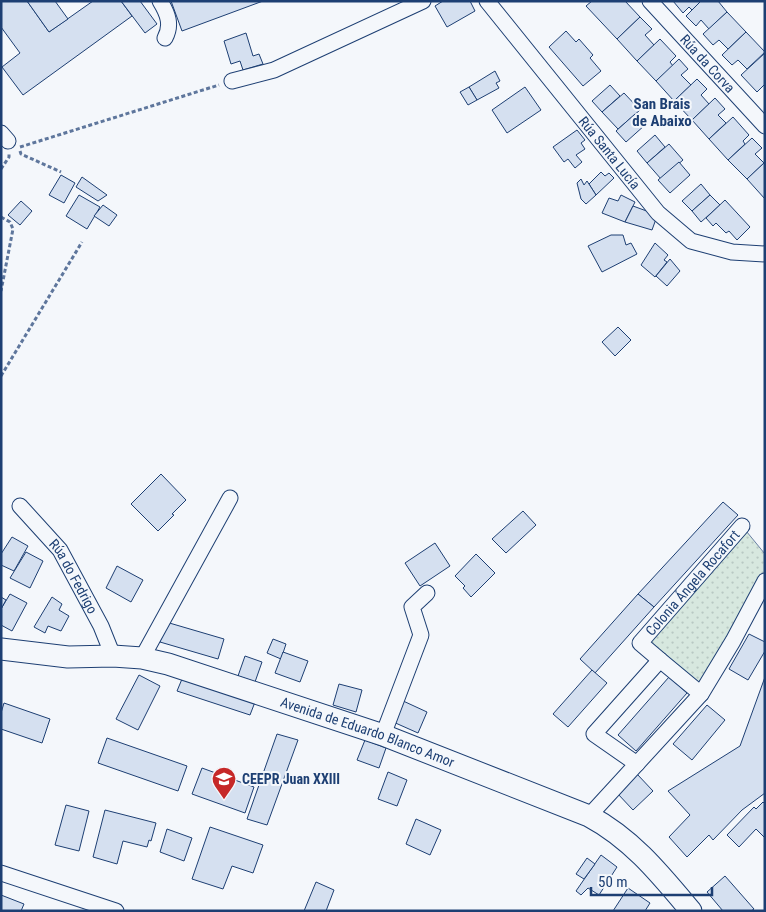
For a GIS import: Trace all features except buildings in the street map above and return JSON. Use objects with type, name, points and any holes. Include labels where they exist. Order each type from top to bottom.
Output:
[{"type":"street","points":[[160,1],[169,21],[169,30],[165,38]]},
{"type":"street","points":[[232,81],[274,70],[423,1]]},
{"type":"street","name":"Rúa Santa Lucía","points":[[487,1],[658,213],[691,241],[732,252],[765,254]]},
{"type":"street","name":"Rúa da Corva","points":[[650,1],[765,126]]},
{"type":"street","points":[[142,658],[230,498]]},
{"type":"street","name":"Rúa do Fedrigo","points":[[20,506],[60,550],[101,626],[113,656]]},
{"type":"street","name":"Colonia Ángela Rocafort","points":[[702,694],[640,643],[742,526]]},
{"type":"street","points":[[589,816],[702,694],[765,581]]},
{"type":"street","points":[[383,735],[421,635],[412,607],[427,593]]},
{"type":"street","name":"Avenida de Eduardo Blanco Amor","points":[[1,649],[68,657],[113,656],[142,658],[177,667],[383,735],[589,816],[608,826],[626,840],[664,878],[691,911]]},
{"type":"street","points":[[637,764],[594,734],[660,660]]},
{"type":"street","points":[[1,873],[116,911]]},
{"type":"path","points":[[61,172],[21,154],[10,141],[232,81]]},
{"type":"path","points":[[1,217],[10,222],[13,229],[1,291]]},
{"type":"path","points":[[1,376],[82,242]]},
{"type":"shaded area","points":[[742,526],[765,554],[765,580],[701,694],[640,643]]},
{"type":"place","name":"CEEPR Juan XXIII","points":[[224,800]]},
{"type":"district","name":"San Brais de Abaixo","points":[[662,112]]}]
